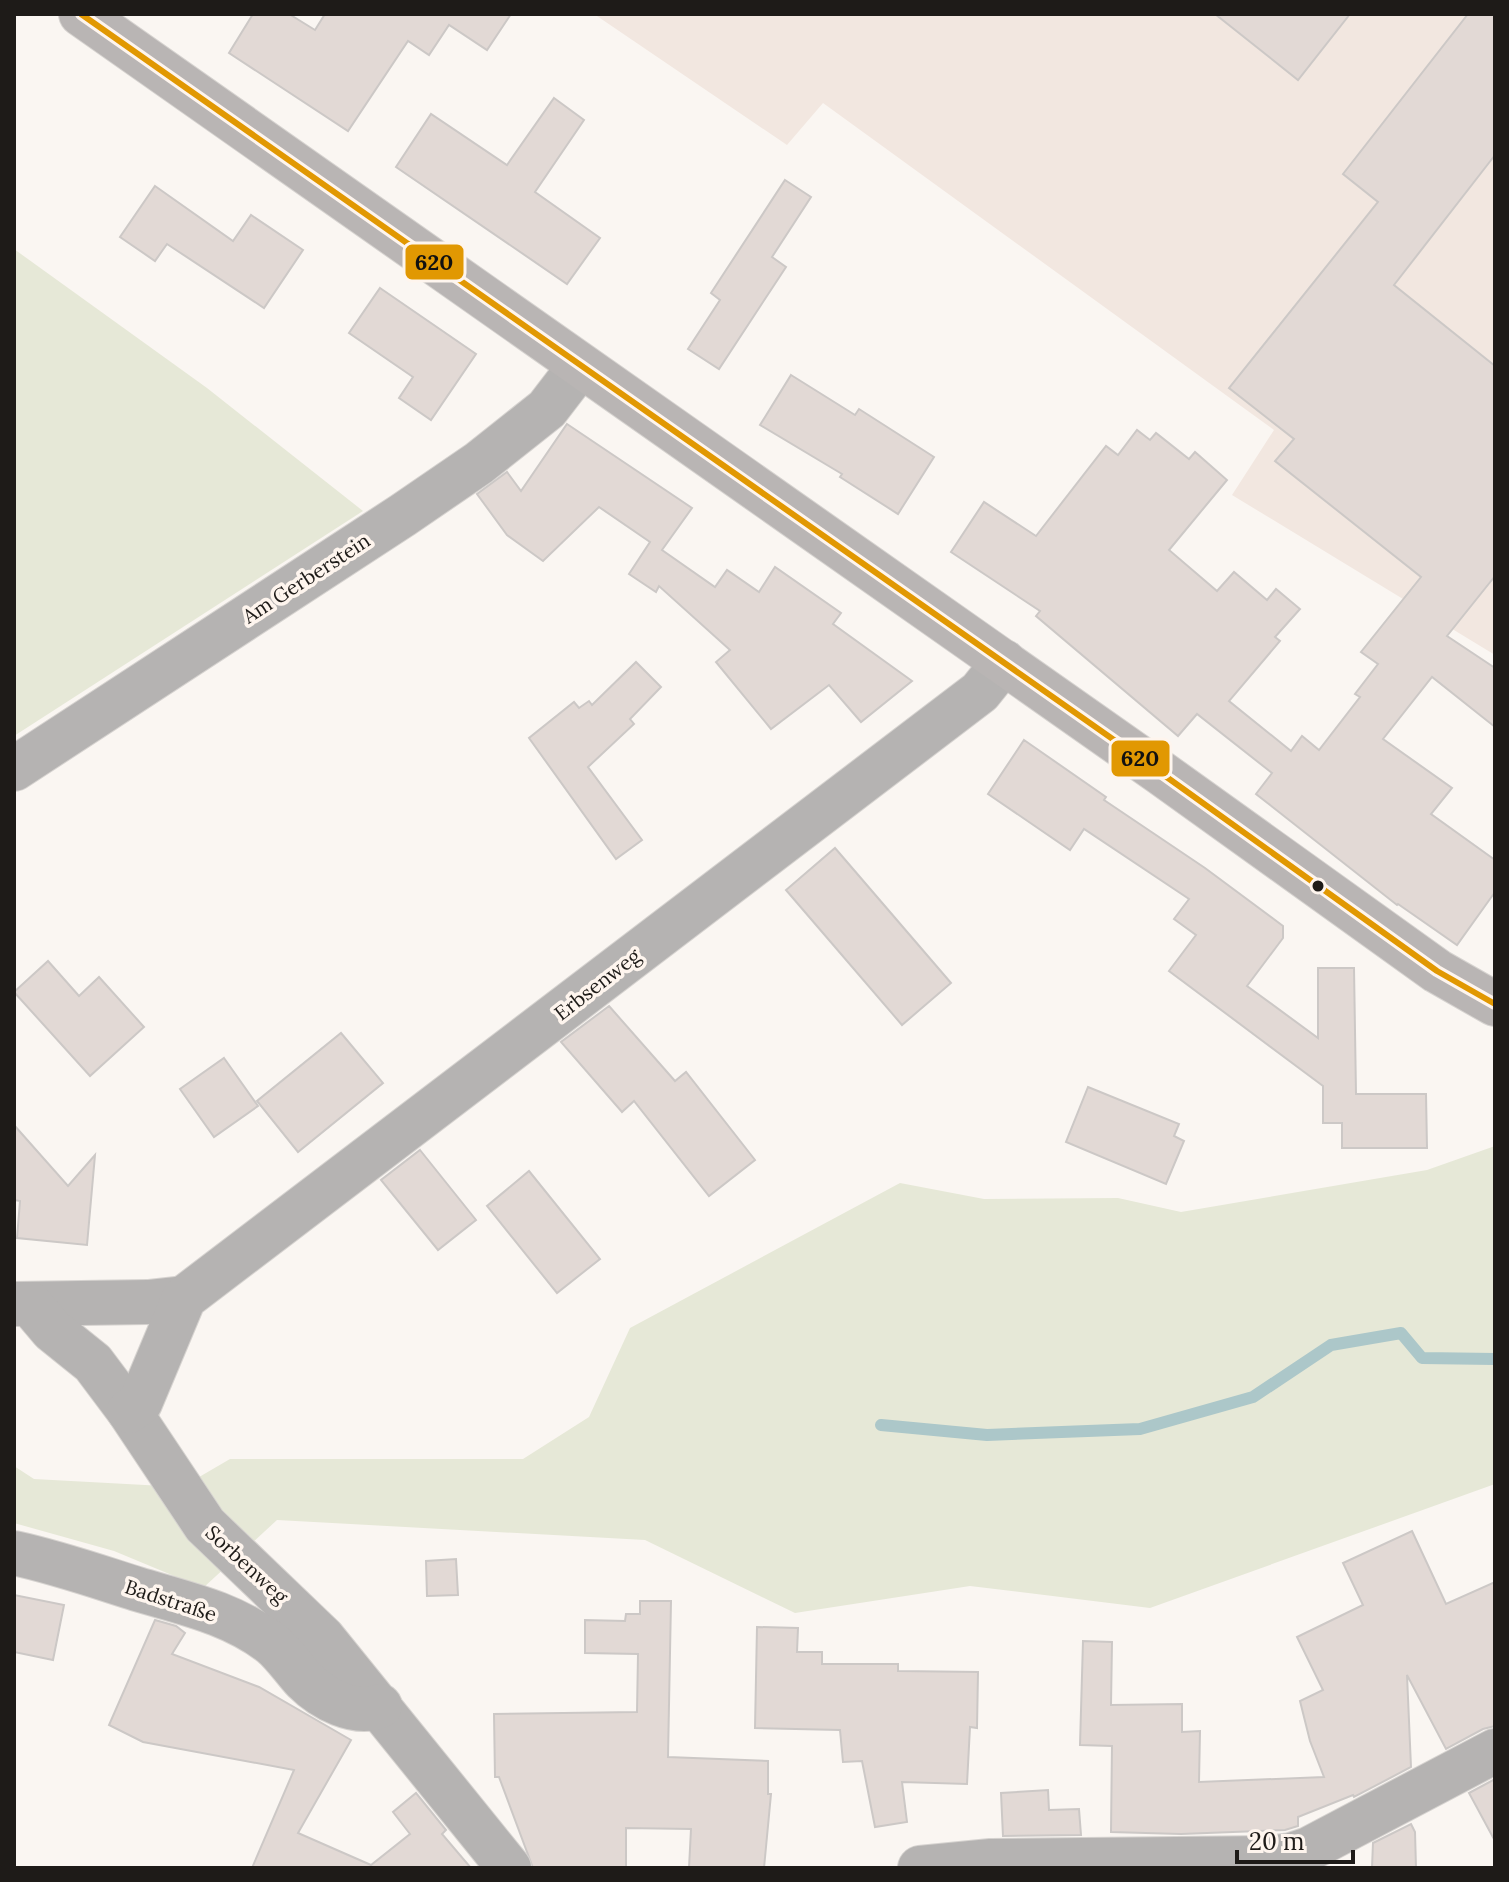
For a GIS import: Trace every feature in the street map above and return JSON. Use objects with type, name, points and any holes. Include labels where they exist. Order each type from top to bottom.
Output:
[{"type":"main road","points":[[81,14],[1004,662],[1437,971],[1495,1004]]},
{"type":"street","name":"Am Gerberstein","points":[[14,769],[479,463],[547,409],[580,366]]},
{"type":"street","name":"Erbsenweg","points":[[184,1298],[968,701],[985,687],[1004,662]]},
{"type":"street","name":"Sorbenweg","points":[[22,1304],[148,1302],[184,1298]]},
{"type":"street","points":[[129,1411],[140,1403],[184,1298]]},
{"type":"street","name":"Sorbenweg","points":[[22,1304],[93,1363],[205,1525],[323,1638],[380,1706]]},
{"type":"street","name":"Badstraße","points":[[14,1553],[59,1563],[213,1611],[272,1644],[307,1683],[322,1693],[352,1709],[367,1711],[380,1706]]},
{"type":"street","points":[[380,1706],[509,1868]]},
{"type":"street","points":[[920,1868],[991,1861],[1267,1858],[1291,1855],[1320,1844],[1495,1751]]},
{"type":"shaded area","points":[[594,14],[1495,14],[1495,655],[1232,495],[1274,430],[823,103],[787,145]]},
{"type":"green space","points":[[14,249],[207,388],[363,511],[14,736]]},
{"type":"green space","points":[[1495,1146],[1495,1484],[1150,1608],[970,1586],[795,1613],[645,1540],[277,1520],[203,1588],[114,1551],[14,1523],[14,1466],[34,1479],[182,1487],[230,1459],[523,1459],[589,1417],[630,1328],[900,1183],[984,1199],[1118,1198],[1181,1212],[1427,1170]]},
{"type":"building","points":[[253,14],[289,14],[315,30],[325,14],[511,14],[487,50],[449,25],[429,55],[408,41],[348,131],[229,53]]},
{"type":"building","points":[[1215,14],[1350,14],[1298,80]]},
{"type":"building","points":[[1468,14],[1495,14],[1495,155],[1394,285],[1495,366],[1495,576],[1447,636],[1495,668],[1495,727],[1432,677],[1383,739],[1452,788],[1431,814],[1495,860],[1495,892],[1457,945],[1397,905],[1256,794],[1272,773],[1197,714],[1178,736],[1036,616],[1040,611],[951,552],[984,502],[1036,536],[1106,446],[1118,455],[1137,430],[1150,440],[1156,433],[1189,459],[1195,452],[1227,480],[1169,550],[1217,591],[1234,572],[1267,600],[1276,589],[1300,609],[1275,637],[1280,641],[1229,701],[1291,751],[1302,736],[1319,750],[1360,697],[1355,694],[1378,664],[1361,652],[1421,577],[1275,461],[1294,439],[1229,388],[1378,202],[1343,174]]},
{"type":"building","points":[[554,98],[584,120],[535,192],[600,238],[567,284],[396,167],[431,114],[507,165]]},
{"type":"building","points":[[785,180],[811,197],[772,257],[786,267],[719,369],[688,349],[720,300],[711,293]]},
{"type":"building","points":[[155,186],[233,241],[251,215],[303,250],[264,308],[167,244],[155,261],[120,237]]},
{"type":"building","points":[[380,288],[476,354],[431,420],[399,398],[413,377],[349,333]]},
{"type":"building","points":[[791,375],[855,415],[859,409],[934,457],[898,514],[840,477],[842,474],[760,425]]},
{"type":"building","points":[[567,424],[692,508],[662,550],[715,587],[727,570],[759,592],[775,567],[841,613],[833,624],[912,681],[861,722],[829,685],[771,729],[716,662],[730,650],[659,586],[656,592],[629,574],[650,542],[599,507],[543,561],[507,535],[477,494],[507,472],[521,491]]},
{"type":"building","points":[[636,662],[661,687],[630,719],[634,724],[588,767],[642,840],[616,859],[529,738],[574,702],[579,708],[589,701],[592,705]]},
{"type":"building","points":[[1024,740],[1283,926],[1283,938],[1247,986],[1318,1038],[1318,968],[1354,968],[1356,1094],[1426,1094],[1427,1148],[1342,1148],[1342,1123],[1323,1123],[1323,1086],[1169,971],[1196,935],[1174,919],[1189,899],[1084,829],[1070,850],[988,794]]},
{"type":"building","points":[[835,848],[951,983],[902,1025],[786,890]]},
{"type":"building","points":[[48,961],[79,996],[99,977],[144,1027],[90,1076],[14,992]]},
{"type":"building","points":[[609,1006],[675,1081],[686,1072],[755,1160],[709,1196],[634,1101],[622,1112],[561,1042]]},
{"type":"building","points":[[341,1033],[383,1083],[298,1152],[257,1101]]},
{"type":"building","points":[[224,1058],[258,1106],[214,1137],[180,1089]]},
{"type":"building","points":[[1088,1087],[1179,1124],[1174,1136],[1184,1141],[1166,1184],[1066,1142]]},
{"type":"building","points":[[14,1125],[68,1186],[95,1155],[87,1245],[17,1238],[20,1201],[14,1200]]},
{"type":"building","points":[[420,1150],[476,1220],[438,1250],[381,1180]]},
{"type":"building","points":[[529,1171],[600,1259],[557,1293],[487,1206]]},
{"type":"building","points":[[1412,1531],[1446,1604],[1495,1582],[1495,1726],[1446,1749],[1407,1675],[1411,1767],[1354,1797],[1298,1817],[1298,1826],[1285,1830],[1181,1834],[1111,1832],[1112,1746],[1080,1745],[1083,1641],[1112,1642],[1111,1705],[1182,1704],[1182,1732],[1200,1731],[1199,1782],[1324,1777],[1310,1741],[1300,1701],[1323,1690],[1297,1637],[1363,1605],[1343,1563]]},
{"type":"building","points":[[456,1559],[458,1595],[427,1596],[426,1561]]},
{"type":"building","points":[[14,1595],[64,1605],[53,1660],[14,1652]]},
{"type":"building","points":[[640,1601],[671,1601],[668,1757],[768,1761],[768,1794],[771,1794],[764,1868],[689,1868],[691,1829],[626,1828],[626,1868],[533,1868],[499,1777],[495,1777],[494,1714],[637,1712],[638,1654],[585,1653],[585,1620],[625,1621],[626,1614],[640,1614]]},
{"type":"building","points":[[155,1620],[176,1626],[185,1633],[172,1654],[259,1687],[351,1740],[298,1833],[371,1865],[410,1834],[393,1812],[416,1793],[446,1830],[442,1834],[471,1868],[252,1868],[294,1770],[143,1742],[109,1725]]},
{"type":"building","points":[[757,1627],[798,1628],[797,1652],[822,1652],[822,1664],[898,1664],[898,1671],[978,1672],[977,1728],[970,1727],[967,1784],[902,1782],[907,1822],[875,1827],[862,1761],[843,1762],[840,1730],[755,1728]]},
{"type":"building","points":[[1495,1779],[1495,1841],[1469,1793]]},
{"type":"building","points":[[1048,1790],[1049,1810],[1079,1809],[1081,1835],[1003,1836],[1001,1793]]},
{"type":"building","points":[[1411,1824],[1415,1832],[1416,1868],[1372,1868],[1373,1843]]},
{"type":"waterway","points":[[881,1425],[987,1435],[1140,1429],[1253,1397],[1331,1345],[1401,1333],[1422,1358],[1495,1359]]},
{"type":"transit line","name":"620","points":[[81,14],[1161,773],[1437,971],[1495,1004]]}]
